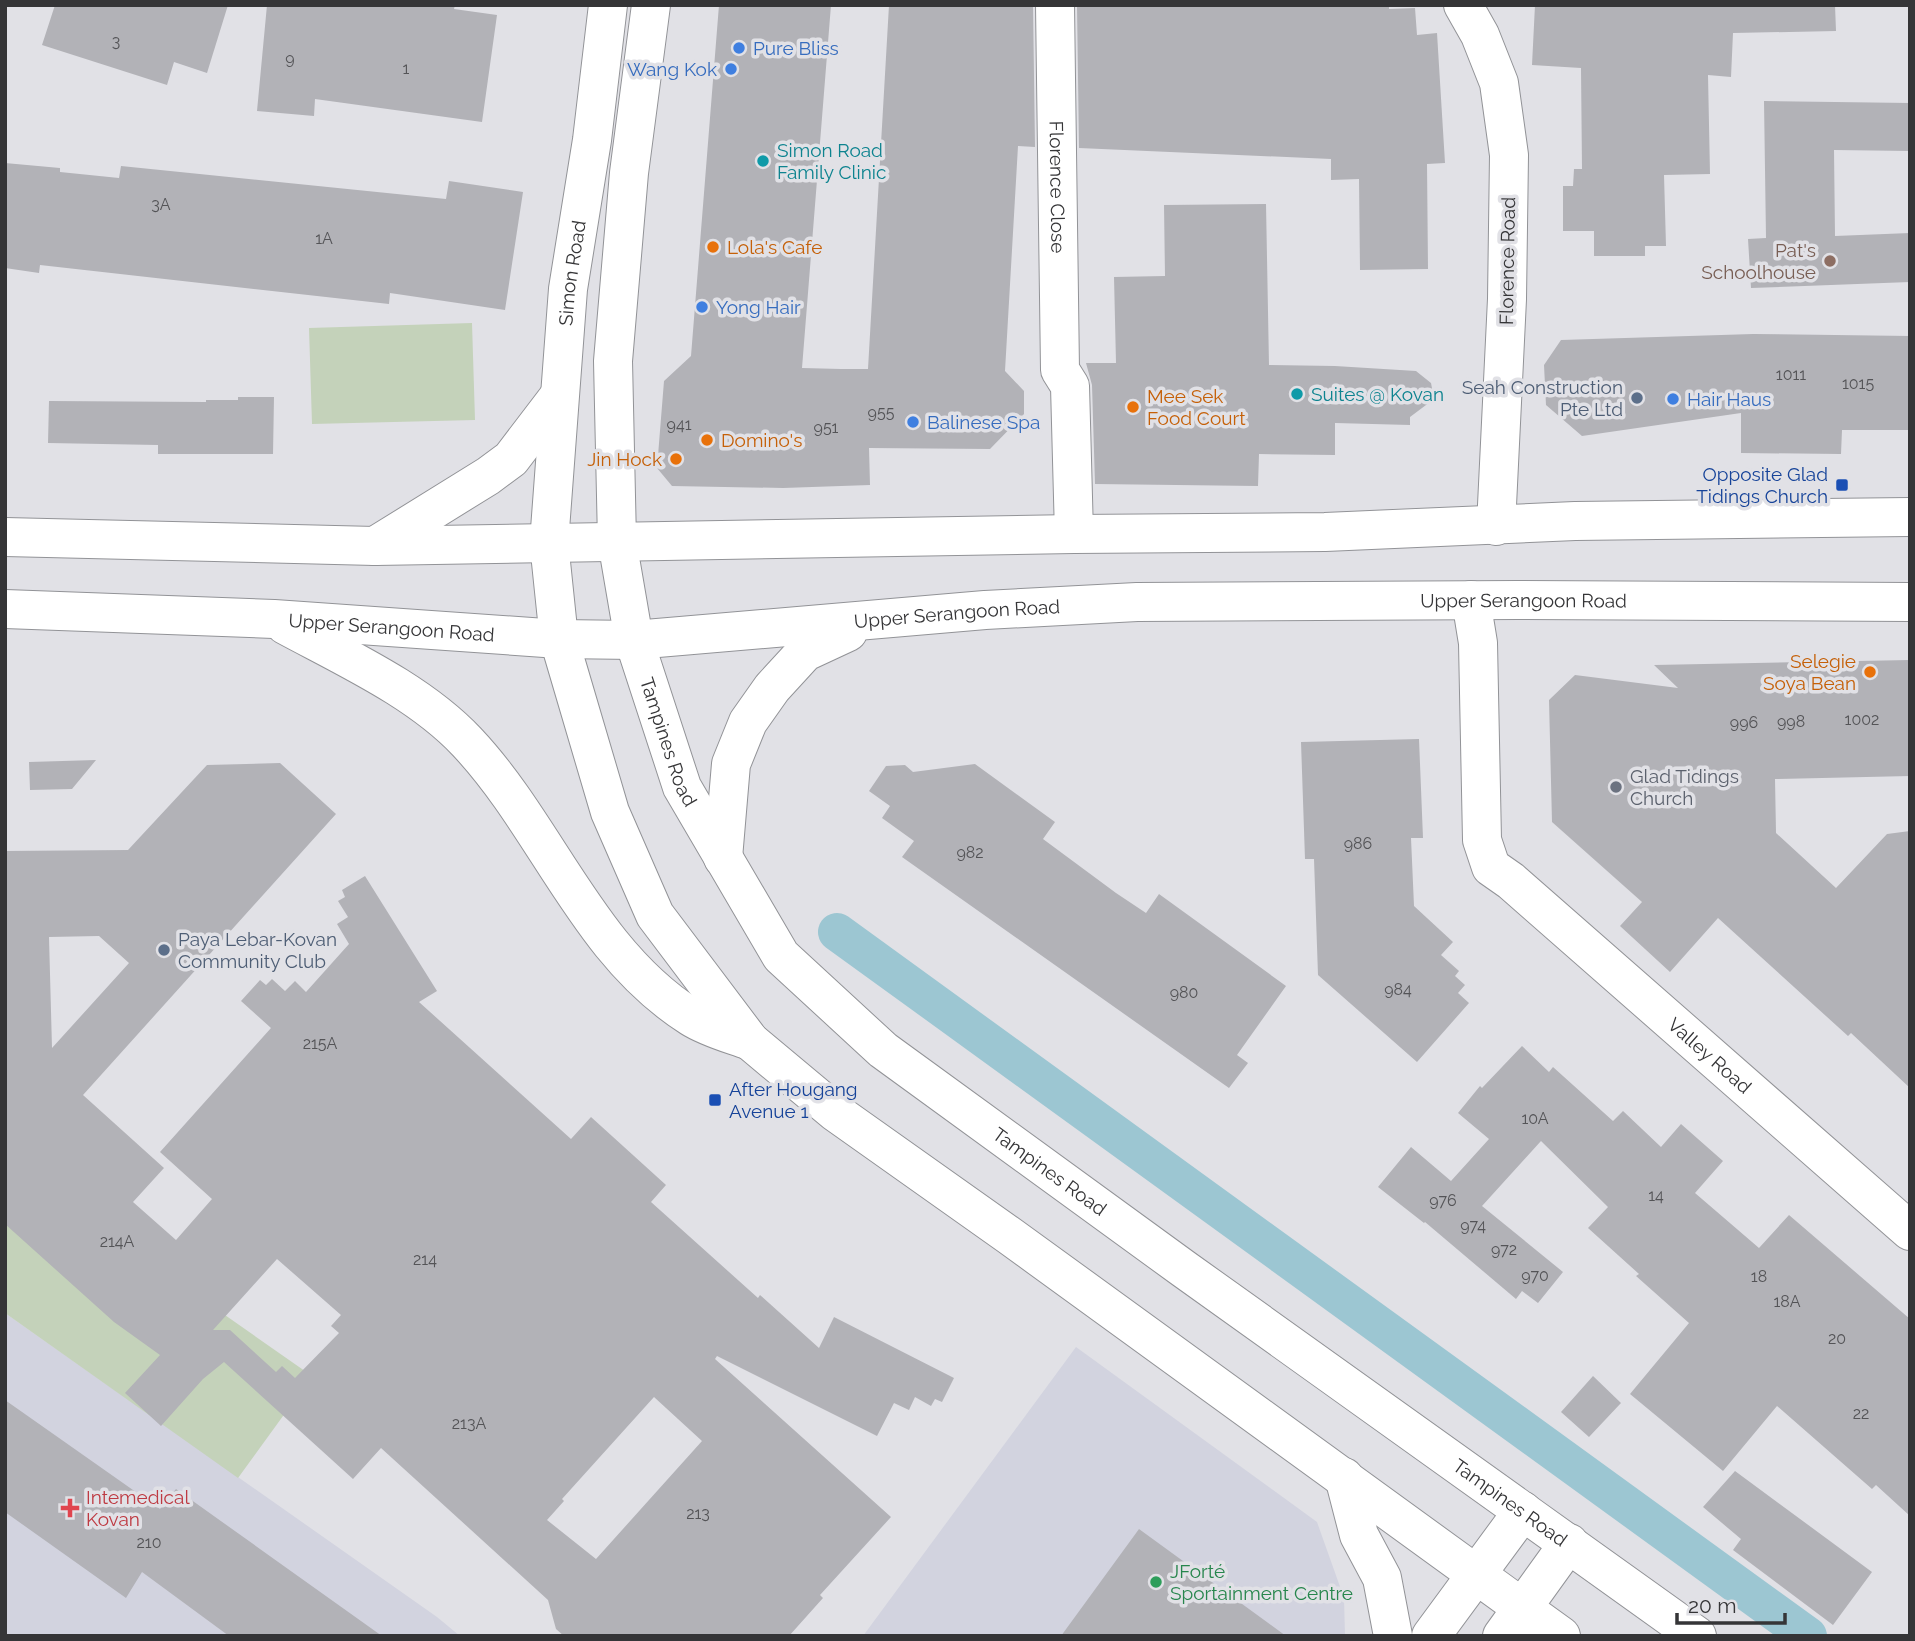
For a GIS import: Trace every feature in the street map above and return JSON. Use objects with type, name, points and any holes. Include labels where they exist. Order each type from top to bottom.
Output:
[{"type":"main road","name":"Simon Road","points":[[549,543],[568,289],[592,140],[608,5]]},
{"type":"main road","points":[[617,541],[613,361],[629,173],[651,5]]},
{"type":"main road","name":"Florence Close","points":[[1055,5],[1060,370],[1049,385],[1060,534]]},
{"type":"main road","name":"Florence Road","points":[[1463,5],[1480,35],[1499,83],[1508,155],[1507,299],[1496,526]]},
{"type":"main road","points":[[375,546],[488,476],[511,458],[559,396]]},
{"type":"main road","points":[[5,537],[375,546],[1325,532],[1575,521],[1910,517]]},
{"type":"main road","name":"Tampines Road","points":[[617,541],[634,640],[682,787],[781,956],[883,1050],[1697,1636]]},
{"type":"main road","points":[[549,543],[559,639],[610,813],[655,915],[750,1041],[835,1112],[1477,1574],[1512,1621],[1561,1636]]},
{"type":"main road","name":"Upper Serangoon Road","points":[[5,609],[274,619],[559,639],[634,640],[985,610],[1138,603],[1471,600],[1910,601]]},
{"type":"main road","name":"Valley Road","points":[[1471,600],[1478,643],[1482,840],[1491,867],[1511,881],[1910,1231]]},
{"type":"main road","points":[[1511,881],[1498,828],[1499,642],[1502,620],[1516,600]]},
{"type":"main road","points":[[274,619],[379,676],[443,719],[468,743],[507,792],[582,906],[639,976],[692,1018],[750,1041]]},
{"type":"main road","points":[[723,858],[731,764],[748,722],[772,688],[805,652],[872,621]]},
{"type":"main road","points":[[1344,1478],[1359,1535],[1382,1578],[1393,1636]]},
{"type":"main road","points":[[1432,1636],[1523,1511]]},
{"type":"main road","points":[[1512,1621],[1569,1543]]},
{"type":"shaded area","points":[[5,1313],[437,1617],[460,1636],[5,1636]]},
{"type":"shaded area","points":[[1076,1347],[1317,1522],[1344,1598],[1345,1636],[863,1636]]},
{"type":"green space","points":[[472,323],[475,420],[312,424],[309,328]]},
{"type":"green space","points":[[5,1161],[312,1376],[238,1478],[5,1313]]},
{"type":"building","points":[[55,5],[228,5],[207,73],[174,62],[167,85],[42,45]]},
{"type":"building","points":[[267,5],[455,5],[454,9],[497,15],[482,122],[315,99],[314,116],[257,111]]},
{"type":"building","points":[[719,5],[831,5],[802,368],[868,369],[889,5],[1033,5],[1035,147],[1018,146],[1005,371],[1024,391],[1024,414],[990,449],[869,448],[870,485],[783,488],[672,486],[657,468],[664,381],[691,356]]},
{"type":"building","points":[[1077,5],[1389,5],[1389,9],[1415,8],[1417,35],[1437,33],[1445,163],[1427,164],[1428,269],[1360,270],[1359,179],[1331,180],[1331,159],[1079,148]]},
{"type":"building","points":[[1535,5],[1835,5],[1836,31],[1733,33],[1731,77],[1708,75],[1710,174],[1664,175],[1666,246],[1645,246],[1645,256],[1594,256],[1594,231],[1563,231],[1563,186],[1573,186],[1574,169],[1582,169],[1581,68],[1532,65]]},
{"type":"building","points":[[1764,101],[1910,103],[1910,151],[1834,150],[1835,236],[1910,233],[1910,282],[1751,288],[1748,239],[1766,238]]},
{"type":"building","points":[[5,163],[60,168],[60,172],[119,178],[121,166],[446,199],[449,181],[523,192],[505,310],[390,293],[389,304],[40,265],[39,273],[5,268]]},
{"type":"building","points":[[1266,204],[1269,365],[1416,371],[1431,383],[1434,399],[1410,417],[1410,425],[1335,423],[1335,455],[1259,454],[1258,486],[1095,484],[1092,385],[1086,363],[1116,363],[1114,277],[1165,276],[1164,205]]},
{"type":"building","points":[[1753,334],[1910,336],[1910,430],[1842,430],[1841,454],[1741,453],[1741,413],[1582,436],[1546,405],[1544,365],[1561,340]]},
{"type":"building","points":[[238,397],[274,397],[273,454],[158,454],[158,445],[48,443],[49,401],[206,402],[238,400]]},
{"type":"building","points":[[1910,660],[1910,776],[1775,779],[1776,833],[1836,888],[1887,834],[1910,831],[1910,1088],[1851,1033],[1848,1036],[1718,918],[1670,972],[1620,926],[1642,902],[1552,822],[1549,700],[1575,675],[1678,688],[1654,665]]},
{"type":"building","points":[[1419,739],[1423,838],[1411,838],[1414,906],[1453,942],[1441,955],[1459,971],[1455,976],[1465,985],[1458,993],[1469,1003],[1417,1062],[1318,975],[1314,859],[1305,859],[1301,742]]},
{"type":"building","points":[[96,760],[72,789],[30,790],[29,762]]},
{"type":"building","points":[[280,763],[336,814],[83,1095],[164,1168],[133,1202],[176,1240],[212,1199],[160,1152],[271,1028],[241,1001],[260,980],[266,985],[272,979],[285,991],[295,981],[306,992],[349,944],[337,924],[348,917],[338,901],[345,897],[342,890],[365,876],[437,991],[419,1002],[571,1139],[591,1117],[666,1185],[651,1202],[758,1298],[760,1295],[819,1348],[834,1317],[954,1378],[942,1402],[935,1399],[931,1406],[915,1397],[909,1410],[894,1403],[877,1436],[717,1356],[715,1359],[891,1517],[820,1595],[823,1598],[789,1636],[564,1636],[556,1629],[548,1600],[381,1448],[353,1479],[224,1362],[203,1379],[161,1426],[125,1393],[160,1355],[114,1322],[5,1224],[5,851],[128,850],[207,765]],"holes":[[[99,936],[129,963],[52,1048],[49,937]],[[277,1259],[341,1315],[331,1326],[339,1333],[295,1378],[282,1366],[276,1372],[230,1330],[213,1330]],[[654,1397],[702,1441],[596,1559],[547,1520],[564,1501],[562,1499]]]},
{"type":"building","points":[[975,764],[1055,822],[1043,839],[1116,893],[1146,913],[1159,894],[1286,986],[1237,1055],[1248,1063],[1229,1088],[902,857],[914,841],[882,818],[890,806],[869,791],[886,766],[905,765],[913,772]]},
{"type":"building","points":[[1522,1046],[1549,1072],[1553,1067],[1613,1121],[1623,1111],[1661,1147],[1681,1124],[1723,1161],[1695,1193],[1759,1248],[1789,1215],[1910,1319],[1910,1516],[1876,1485],[1872,1489],[1777,1406],[1723,1471],[1630,1394],[1689,1323],[1588,1228],[1608,1207],[1541,1141],[1482,1206],[1563,1272],[1538,1303],[1522,1291],[1516,1299],[1425,1222],[1378,1187],[1411,1147],[1451,1181],[1489,1139],[1458,1113],[1480,1086],[1482,1088]]},
{"type":"building","points":[[1593,1376],[1621,1403],[1589,1437],[1561,1412]]},
{"type":"building","points":[[5,1400],[160,1509],[176,1489],[382,1636],[229,1636],[142,1572],[126,1598],[5,1512]]},
{"type":"building","points":[[1735,1471],[1872,1572],[1833,1625],[1733,1550],[1741,1539],[1703,1507]]},
{"type":"building","name":"JForté Sportainment Centre","points":[[1139,1529],[1286,1636],[1061,1636]]},
{"type":"waterway","points":[[837,932],[1808,1636]]},
{"type":"place","name":"Pure Bliss","points":[[739,48]]},
{"type":"place","name":"Wang Kok","points":[[731,69]]},
{"type":"place","name":"Simon Road Family Clinic","points":[[763,161]]},
{"type":"place","name":"Lola's Cafe","points":[[713,247]]},
{"type":"place","name":"Pat's Schoolhouse","points":[[1830,261]]},
{"type":"place","name":"Yong Hair","points":[[702,307]]},
{"type":"place","name":"Suites @ Kovan","points":[[1297,394]]},
{"type":"place","name":"Seah Construction Pte Ltd","points":[[1637,398]]},
{"type":"place","name":"Hair Haus","points":[[1673,399]]},
{"type":"place","name":"Mee Sek Food Court","points":[[1133,407]]},
{"type":"place","name":"Balinese Spa","points":[[913,422]]},
{"type":"place","name":"Domino's","points":[[707,440]]},
{"type":"place","name":"Jin Hock","points":[[676,459]]},
{"type":"place","name":"Opposite Glad Tidings Church","points":[[1842,485]]},
{"type":"place","name":"Selegie Soya Bean","points":[[1870,672]]},
{"type":"place","name":"Glad Tidings Church","points":[[1616,787]]},
{"type":"place","name":"Paya Lebar-Kovan Community Club","points":[[164,950]]},
{"type":"place","name":"After Hougang Avenue 1","points":[[715,1100]]},
{"type":"place","name":"Intemedical Kovan","points":[[70,1508]]},
{"type":"place","name":"JForté Sportainment Centre","points":[[1156,1582]]}]
